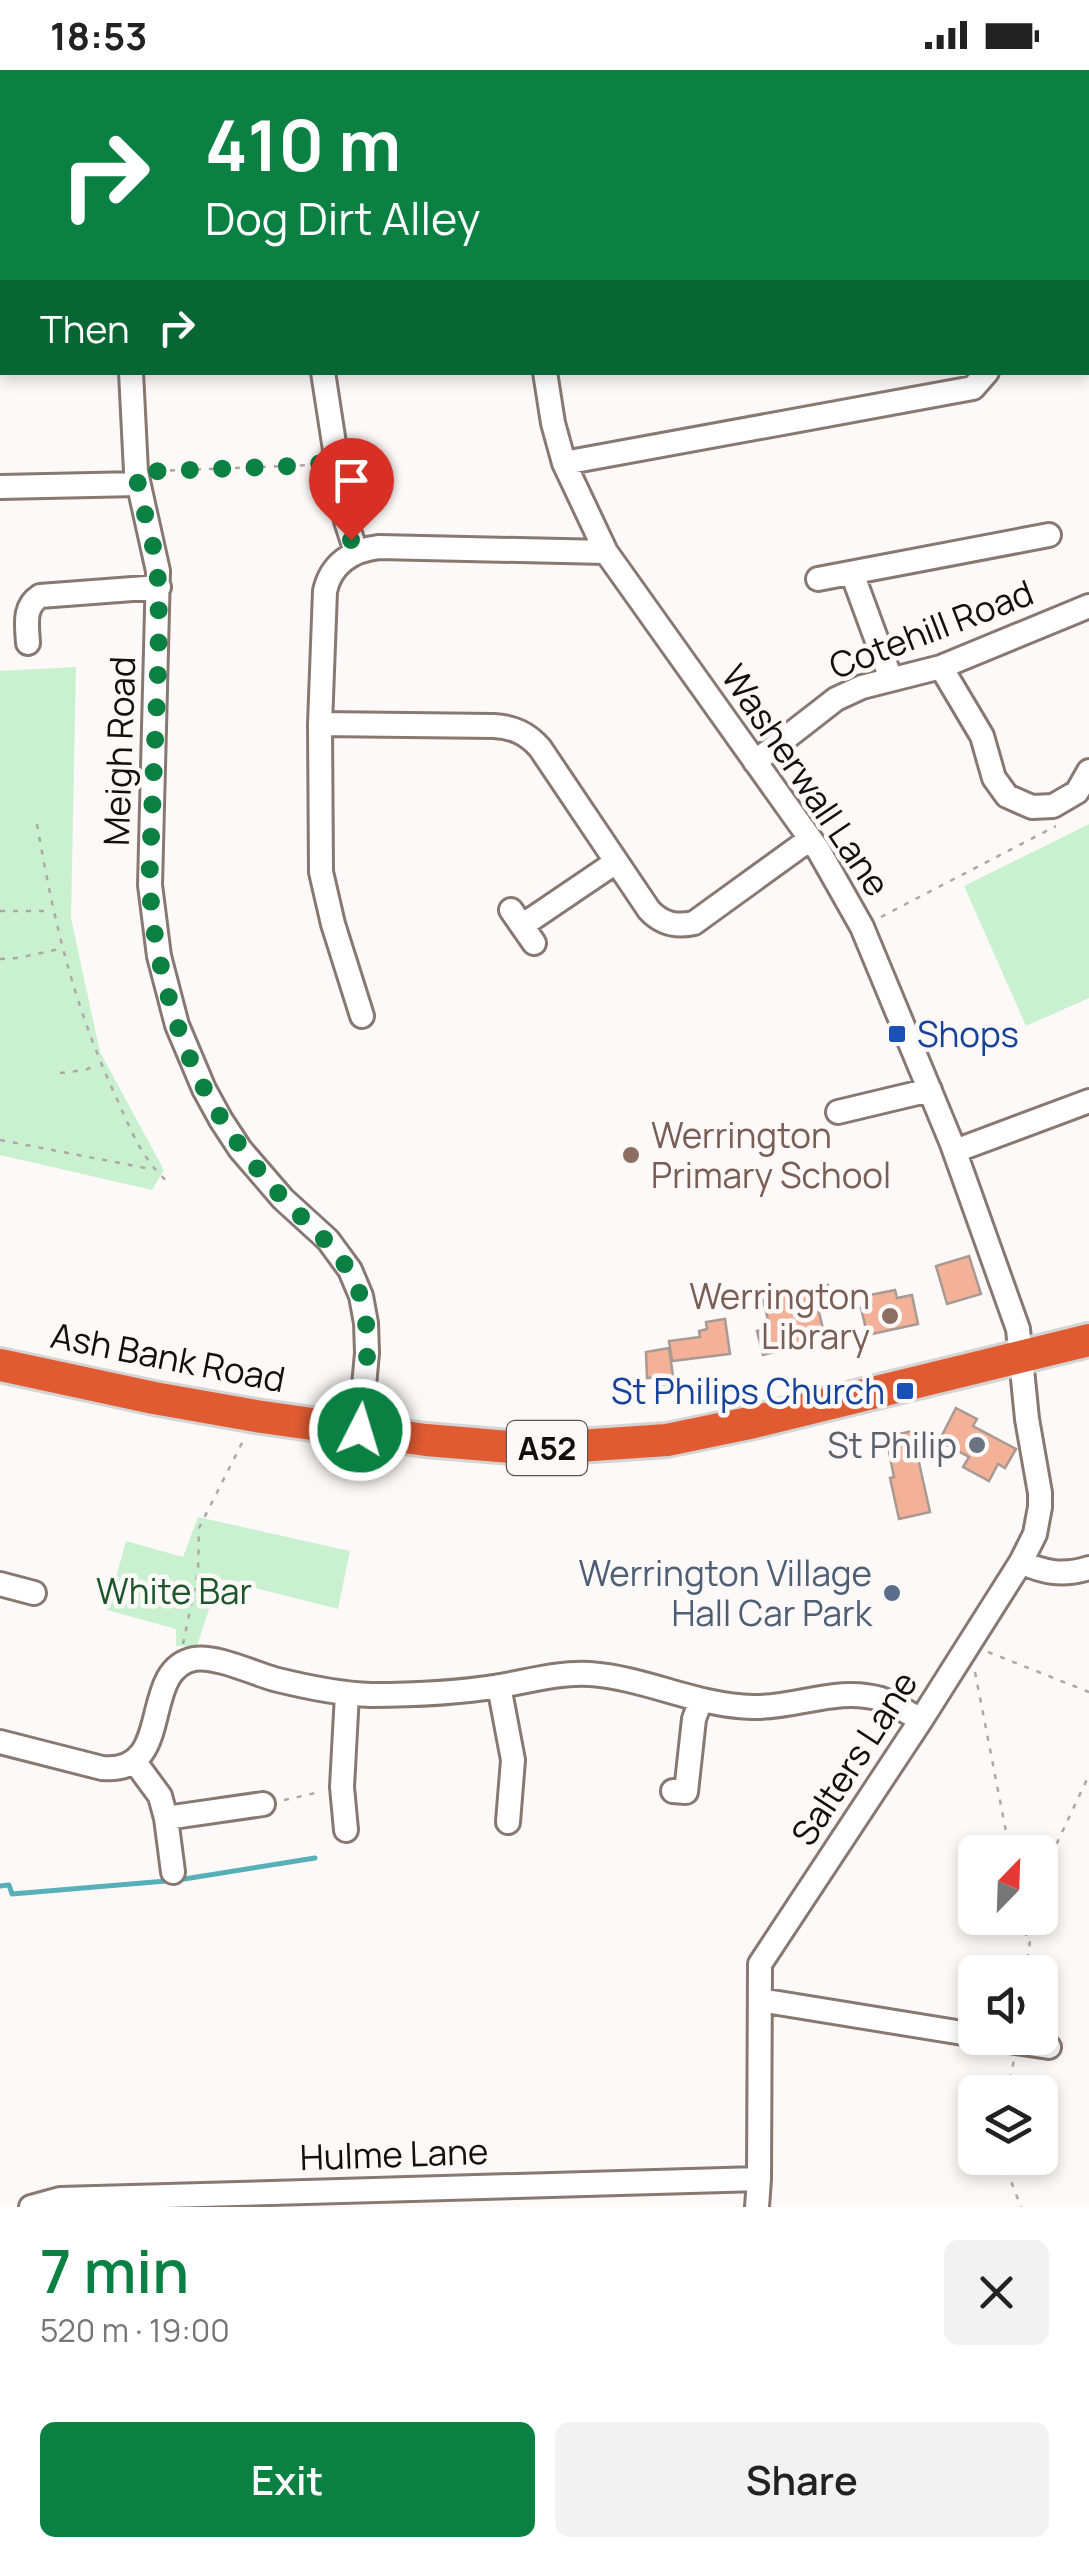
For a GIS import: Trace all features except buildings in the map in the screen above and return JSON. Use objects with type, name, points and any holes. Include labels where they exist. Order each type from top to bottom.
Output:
[{"type":"highway","name":"Ash Bank Road","points":[[0,1365],[256,1416],[426,1440],[534,1449],[667,1440],[1089,1340]]},
{"type":"street","name":"Meigh Road","points":[[131,375],[137,478],[158,571],[150,885],[162,974],[190,1058],[240,1150],[283,1199],[328,1240],[350,1270],[366,1322],[360,1430]]},
{"type":"street","points":[[323,375],[346,522],[356,552]]},
{"type":"street","name":"Washerwall Lane","points":[[545,375],[564,462],[606,552],[810,839],[862,926],[955,1152],[1018,1329],[1021,1357]]},
{"type":"street","points":[[564,462],[973,388],[985,375]]},
{"type":"street","points":[[0,487],[137,478]]},
{"type":"street","points":[[818,580],[1049,535]]},
{"type":"street","points":[[362,1016],[332,924],[321,872],[320,724],[328,576],[356,552],[380,548],[606,552]]},
{"type":"street","points":[[852,573],[891,679]]},
{"type":"street","points":[[28,643],[28,610],[40,596],[158,587]]},
{"type":"street","name":"Cotehill Road","points":[[755,762],[836,699],[862,686],[920,674],[1089,606]]},
{"type":"street","points":[[941,666],[982,736],[994,778],[1007,796],[1032,808],[1053,806],[1077,792],[1087,778]]},
{"type":"street","points":[[320,724],[478,725],[515,729],[540,748],[654,916],[668,924],[685,925],[706,915],[810,839]]},
{"type":"street","points":[[523,926],[616,862]]},
{"type":"street","points":[[838,1112],[930,1090]]},
{"type":"street","points":[[955,1152],[1089,1101]]},
{"type":"street","name":"Salters Lane","points":[[757,2207],[760,1964],[970,1645],[1035,1534],[1040,1507],[1021,1357]]},
{"type":"street","points":[[1021,1562],[1057,1574],[1089,1568]]},
{"type":"street","points":[[0,1584],[34,1593]]},
{"type":"street","points":[[2,1750],[119,1770],[135,1762],[145,1748],[170,1675],[187,1661],[202,1658],[348,1694],[429,1696],[586,1674],[629,1679],[701,1700],[749,1707],[775,1707],[836,1695],[868,1696],[921,1720]]},
{"type":"street","points":[[499,1686],[513,1760],[508,1822]]},
{"type":"street","points":[[338,1821],[348,1694]]},
{"type":"street","points":[[673,1792],[686,1792],[694,1720],[701,1700]]},
{"type":"street","points":[[135,1762],[160,1796],[166,1818],[166,1859]]},
{"type":"street","points":[[166,1818],[262,1804]]},
{"type":"street","points":[[760,2000],[958,2032]]},
{"type":"street","name":"Hulme Lane","points":[[31,2207],[60,2199],[759,2180]]},
{"type":"path","points":[[137,478],[337,462]]},
{"type":"path","points":[[37,824],[52,911],[100,1064],[142,1153],[170,1184]]},
{"type":"path","points":[[862,926],[1055,827]]},
{"type":"path","points":[[0,911],[52,911]]},
{"type":"path","points":[[0,959],[62,948]]},
{"type":"path","points":[[60,1073],[100,1064]]},
{"type":"path","points":[[0,1140],[154,1170]]},
{"type":"path","points":[[187,1661],[182,1648],[198,1572],[199,1528],[256,1416]]},
{"type":"path","points":[[970,1645],[1089,1692]]},
{"type":"path","points":[[970,1645],[1007,1835]]},
{"type":"path","points":[[1058,1841],[1089,1775]]},
{"type":"path","points":[[262,1804],[342,1787]]},
{"type":"path","points":[[1026,1935],[1029,1950]]},
{"type":"path","points":[[1028,1955],[1031,1935]]},
{"type":"path","points":[[1008,2175],[1020,2207]]},
{"type":"green space","points":[[76,667],[71,918],[100,1052],[164,1170],[152,1190],[0,1155],[0,671]]},
{"type":"green space","points":[[1089,824],[1089,998],[1026,1026],[964,886]]},
{"type":"green space","name":"White Bar","points":[[198,1517],[350,1551],[338,1609],[219,1579],[197,1646],[176,1646],[176,1629],[107,1610],[126,1541],[183,1557]]},
{"type":"waterway","points":[[0,1886],[9,1885],[12,1894],[178,1880],[315,1858]]},
{"type":"place","name":"Shops","points":[[897,1034]]},
{"type":"place","name":"Werrington Primary School","points":[[631,1155]]},
{"type":"place","name":"Werrington Library","points":[[890,1316]]},
{"type":"place","name":"St Philips Church","points":[[905,1391]]},
{"type":"place","name":"St Philip","points":[[977,1445]]},
{"type":"place","name":"Werrington Village Hall Car Park","points":[[892,1593]]},
{"type":"route","points":[[351,540],[337,462],[136,472],[158,571],[150,885],[158,956],[177,1025],[221,1120],[240,1150],[283,1199],[328,1240],[350,1270],[366,1322],[360,1430]]}]
